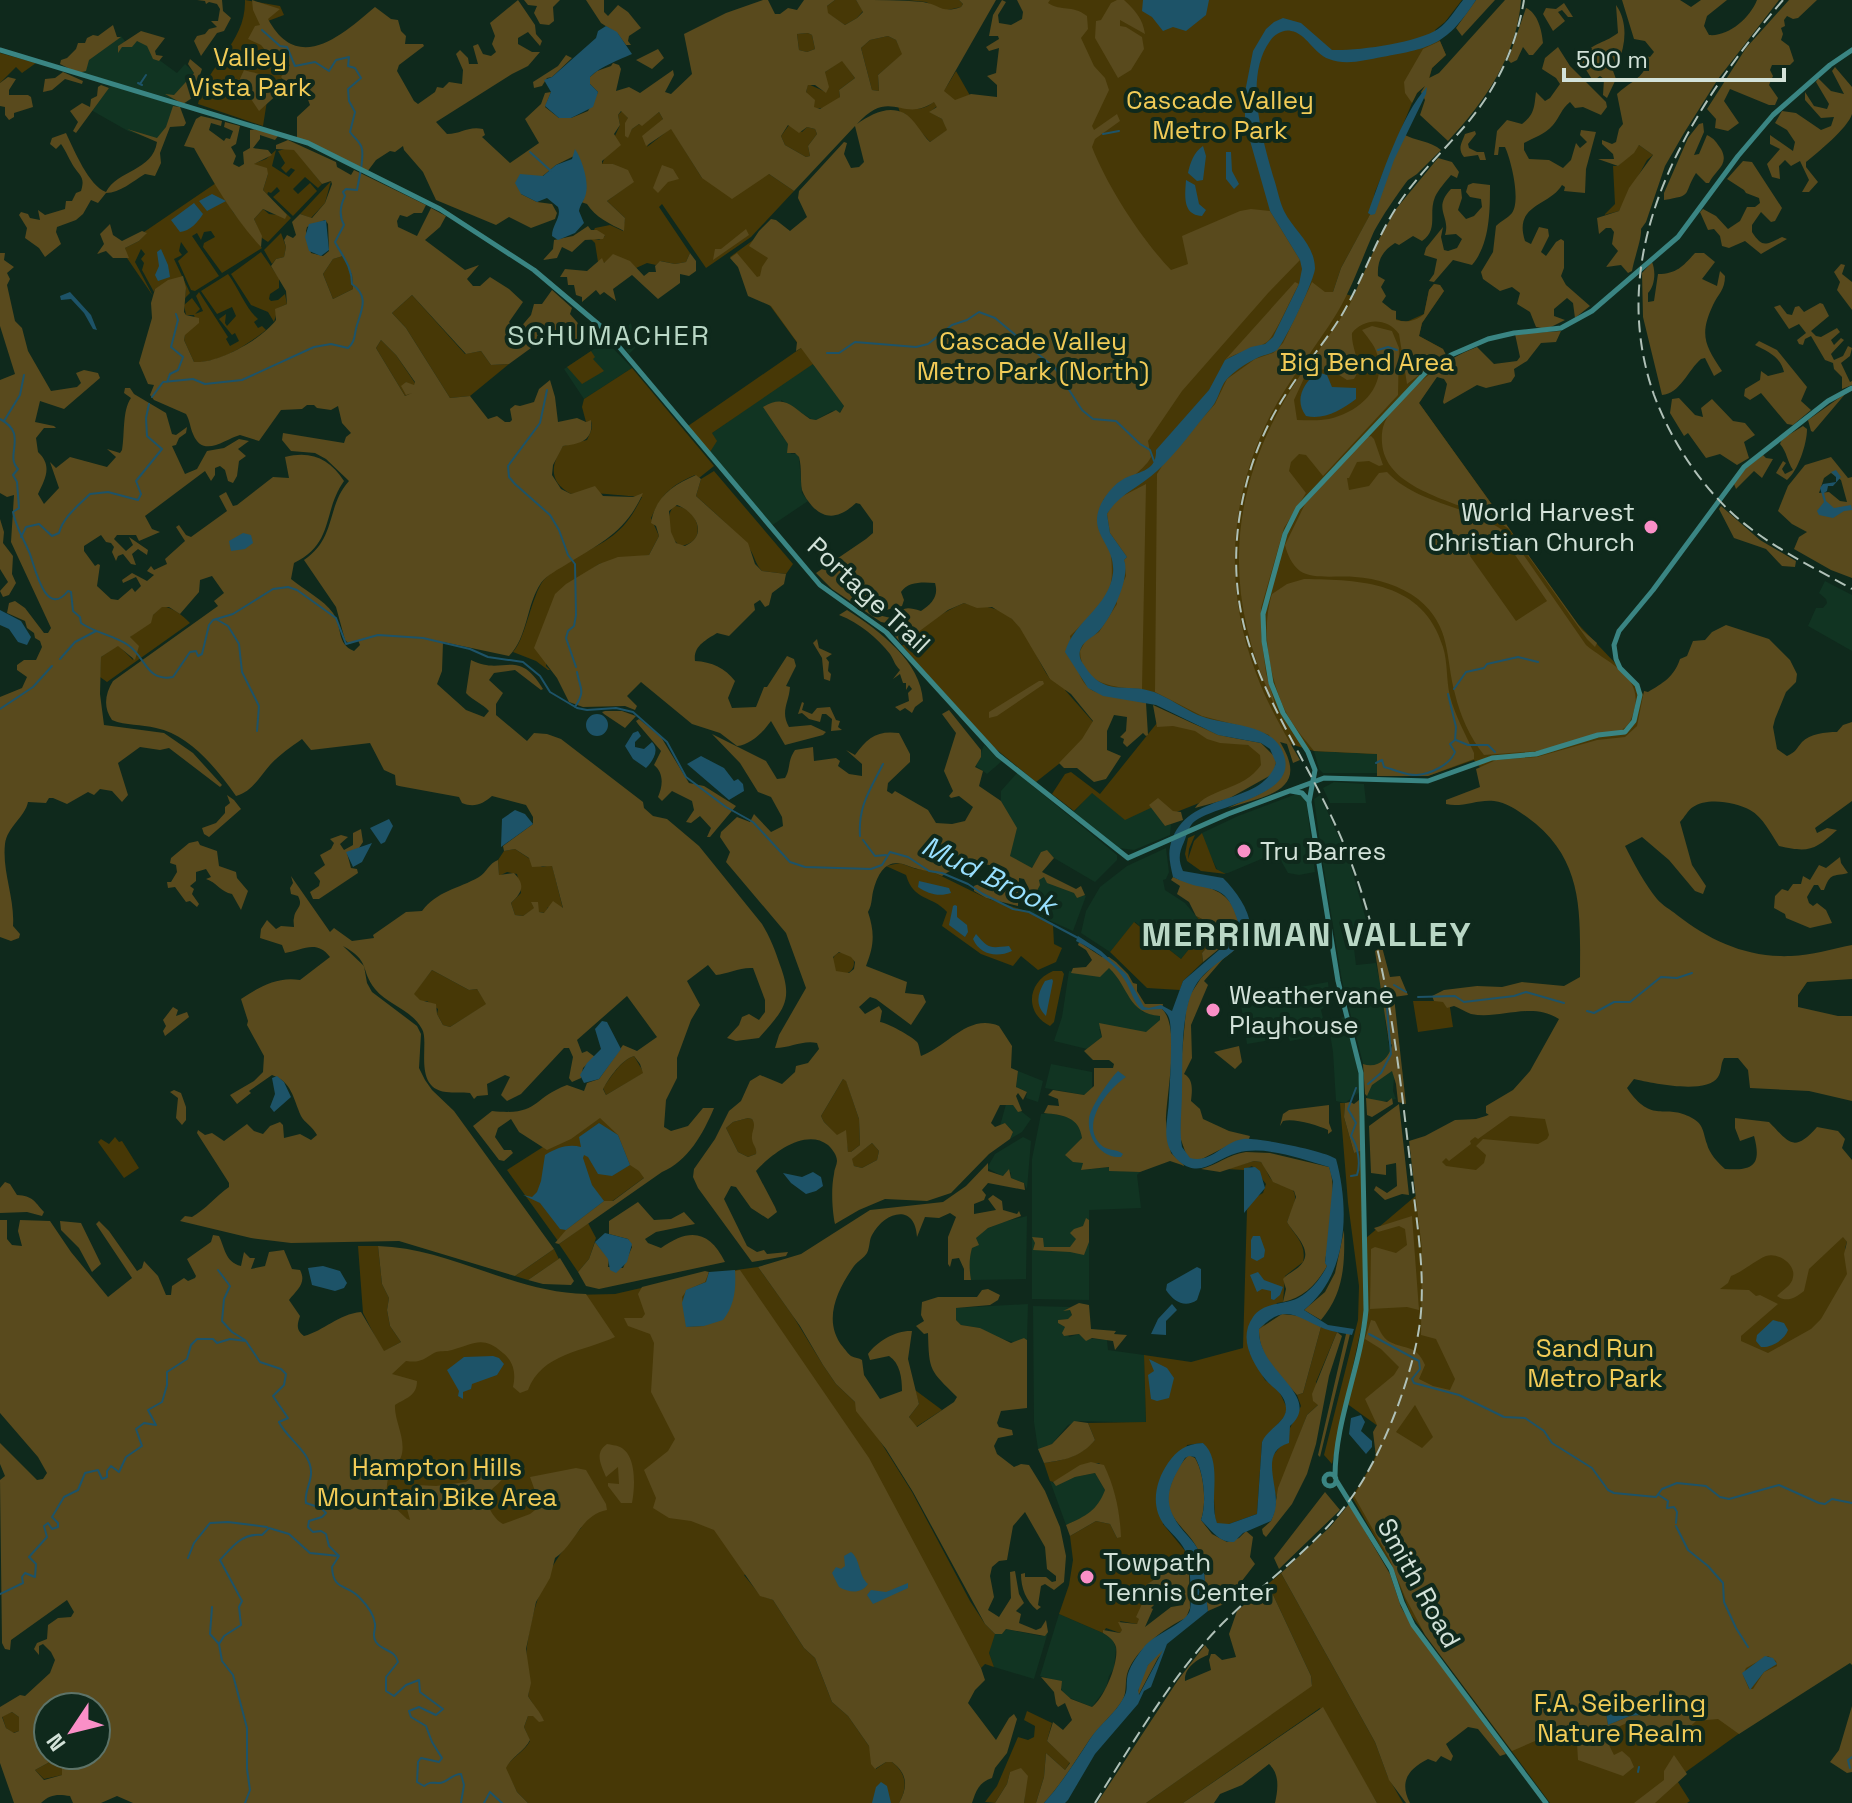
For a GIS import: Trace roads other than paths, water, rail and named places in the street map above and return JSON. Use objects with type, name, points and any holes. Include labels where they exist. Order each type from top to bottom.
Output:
[{"type":"main road","name":"Portage Trail","points":[[0,50],[297,139],[440,209],[509,253],[609,335],[814,579],[886,632],[990,747],[1128,858],[1142,852]]},
{"type":"main road","points":[[1324,778],[1314,767],[1283,713],[1271,683],[1263,623],[1278,554],[1298,508],[1409,388],[1442,360],[1501,335],[1561,328],[1592,311],[1678,237],[1738,156],[1773,115],[1852,50]]},
{"type":"main road","points":[[1108,844],[1122,850],[1142,852],[1324,778],[1428,781],[1492,758],[1536,754],[1593,737],[1625,732],[1634,721],[1640,695],[1637,685],[1620,668],[1616,659],[1614,645],[1619,631],[1744,467],[1828,401],[1852,388]]},
{"type":"main road","points":[[1314,767],[1309,802],[1337,976],[1361,1073],[1365,1166],[1365,1320],[1337,1440],[1334,1481],[1325,1482],[1334,1464]]},
{"type":"main road","points":[[1290,791],[1302,793],[1309,802]]},
{"type":"main road","name":"Smith Road","points":[[1326,1475],[1346,1495],[1391,1569],[1413,1625],[1546,1803]]},
{"type":"water","points":[[1143,0],[1209,0],[1206,15],[1186,31],[1173,27],[1163,31],[1152,17],[1142,11]]},
{"type":"water","points":[[1463,0],[1476,0],[1447,35],[1427,47],[1399,54],[1342,62],[1319,53],[1291,31],[1279,33],[1270,41],[1258,72],[1260,126],[1282,207],[1311,251],[1314,274],[1277,350],[1252,361],[1230,376],[1212,407],[1172,456],[1117,501],[1107,514],[1110,533],[1127,557],[1124,560],[1125,577],[1109,618],[1081,648],[1083,663],[1099,682],[1154,692],[1198,715],[1261,732],[1280,747],[1285,759],[1284,772],[1266,791],[1195,821],[1181,850],[1183,871],[1223,878],[1241,901],[1251,927],[1242,943],[1200,979],[1188,1003],[1183,1049],[1182,1147],[1190,1158],[1197,1159],[1236,1141],[1250,1139],[1275,1142],[1336,1159],[1343,1199],[1342,1240],[1330,1279],[1319,1296],[1304,1310],[1328,1325],[1354,1329],[1352,1335],[1335,1332],[1285,1314],[1259,1329],[1261,1344],[1268,1358],[1295,1393],[1299,1404],[1298,1415],[1290,1426],[1289,1443],[1275,1452],[1273,1459],[1276,1502],[1272,1519],[1243,1533],[1234,1542],[1220,1538],[1201,1520],[1204,1497],[1201,1471],[1195,1457],[1185,1458],[1171,1485],[1169,1501],[1174,1518],[1200,1554],[1208,1611],[1167,1644],[1151,1687],[1144,1691],[1138,1704],[1095,1754],[1068,1800],[1065,1803],[1044,1803],[1094,1734],[1121,1703],[1129,1671],[1141,1651],[1188,1615],[1190,1610],[1187,1555],[1157,1511],[1157,1486],[1168,1463],[1182,1448],[1203,1443],[1213,1460],[1217,1523],[1229,1524],[1257,1514],[1262,1442],[1283,1417],[1286,1408],[1281,1395],[1265,1379],[1248,1350],[1247,1333],[1257,1312],[1303,1295],[1325,1271],[1333,1182],[1329,1167],[1271,1152],[1237,1153],[1202,1168],[1188,1167],[1180,1162],[1169,1148],[1166,1133],[1171,1057],[1168,1016],[1162,1009],[1142,1010],[1111,963],[1076,941],[1078,936],[1101,951],[1126,974],[1144,1007],[1161,1005],[1172,1011],[1183,981],[1241,931],[1235,913],[1223,894],[1173,877],[1170,847],[1178,828],[1190,815],[1255,787],[1268,777],[1276,763],[1270,749],[1261,743],[1218,735],[1156,705],[1103,696],[1088,688],[1065,652],[1069,641],[1110,585],[1113,562],[1097,520],[1105,497],[1119,482],[1150,467],[1156,450],[1209,390],[1225,360],[1251,347],[1265,344],[1273,337],[1299,284],[1300,260],[1270,211],[1245,123],[1245,92],[1253,51],[1266,29],[1283,18],[1301,23],[1332,50],[1371,47],[1402,42],[1438,29]],"holes":[[[1163,1650],[1139,1695],[1148,1665]]]},
{"type":"water","points":[[606,26],[617,32],[632,54],[605,66],[590,77],[590,84],[598,92],[593,107],[571,118],[559,118],[545,106],[551,92],[544,80],[552,77]]},
{"type":"water","points":[[1427,87],[1394,160],[1375,214],[1371,215],[1368,213],[1393,147],[1409,113]]},
{"type":"water","points":[[1203,146],[1206,156],[1203,180],[1197,181],[1188,173],[1193,158]]},
{"type":"water","points":[[575,149],[587,183],[579,211],[584,223],[575,233],[558,240],[552,236],[558,207],[547,198],[537,202],[521,194],[515,183],[520,174],[543,176],[556,165],[572,159]]},
{"type":"water","points":[[1226,152],[1231,152],[1232,171],[1239,184],[1234,189],[1226,179]]},
{"type":"water","points":[[1186,180],[1195,185],[1199,204],[1206,210],[1202,216],[1188,208]]},
{"type":"water","points":[[212,194],[226,201],[207,211],[199,201]]},
{"type":"water","points":[[194,203],[203,214],[193,226],[180,232],[171,220]]},
{"type":"water","points":[[326,220],[329,250],[321,256],[309,251],[305,237],[309,224]]},
{"type":"water","points":[[161,249],[170,277],[158,281],[155,275],[159,266],[157,252]]},
{"type":"water","points":[[70,292],[91,315],[97,330],[93,329],[71,299],[61,300],[60,296]]},
{"type":"water","points":[[1317,372],[1327,375],[1332,387],[1356,388],[1356,399],[1326,415],[1306,416],[1301,404],[1302,392]]},
{"type":"water","points":[[1836,470],[1841,477],[1833,486],[1828,486],[1824,493],[1826,501],[1834,508],[1851,505],[1852,510],[1833,518],[1819,515],[1817,511],[1824,502],[1820,488],[1823,484],[1836,482],[1831,472]]},
{"type":"water","points":[[243,533],[251,535],[253,543],[245,549],[231,551],[229,541]]},
{"type":"water","points":[[0,610],[21,621],[31,637],[27,645],[18,642],[9,629],[0,625]]},
{"type":"water","points":[[597,714],[605,717],[608,725],[605,733],[597,736],[589,733],[586,725],[589,717]]},
{"type":"water","points":[[638,731],[641,736],[635,747],[644,749],[652,742],[655,748],[653,759],[646,768],[633,759],[625,746],[633,733]]},
{"type":"water","points":[[701,756],[724,768],[734,781],[738,779],[744,791],[729,800],[687,764]]},
{"type":"water","points":[[515,810],[525,814],[533,824],[501,847],[502,819]]},
{"type":"water","points":[[389,819],[393,826],[381,844],[370,828]]},
{"type":"water","points":[[372,843],[362,862],[353,867],[346,852]]},
{"type":"water","points":[[919,881],[949,888],[951,893],[930,893],[918,887]]},
{"type":"water","points":[[955,905],[957,917],[967,925],[965,937],[949,925]]},
{"type":"water","points":[[976,934],[990,946],[1009,946],[1012,951],[1001,954],[984,952],[973,939]]},
{"type":"water","points":[[1052,979],[1046,1016],[1040,1008],[1039,995],[1045,981]]},
{"type":"water","points":[[602,1021],[607,1022],[621,1049],[599,1079],[584,1083],[580,1075],[601,1049],[595,1029]]},
{"type":"water","points":[[1118,1071],[1126,1077],[1105,1098],[1093,1126],[1100,1144],[1120,1152],[1123,1154],[1121,1157],[1107,1154],[1097,1146],[1089,1126],[1093,1108]]},
{"type":"water","points":[[277,1076],[284,1082],[291,1097],[274,1112],[270,1107],[275,1094],[272,1078]]},
{"type":"water","points":[[599,1123],[618,1135],[630,1165],[612,1176],[598,1174],[584,1155],[592,1185],[604,1201],[566,1230],[560,1229],[540,1203],[523,1195],[532,1197],[537,1192],[545,1155],[563,1147],[581,1147],[579,1137]]},
{"type":"water","points":[[1255,1167],[1260,1171],[1265,1188],[1244,1213],[1244,1168]]},
{"type":"water","points":[[813,1172],[821,1177],[823,1186],[806,1194],[783,1173],[802,1177]]},
{"type":"water","points":[[605,1233],[628,1239],[632,1244],[627,1262],[616,1273],[610,1270],[608,1259],[595,1242]]},
{"type":"water","points":[[1253,1236],[1260,1236],[1265,1250],[1264,1257],[1257,1261],[1251,1258]]},
{"type":"water","points":[[323,1266],[340,1271],[347,1283],[344,1288],[335,1291],[312,1285],[308,1268]]},
{"type":"water","points":[[1197,1267],[1201,1269],[1201,1288],[1197,1300],[1188,1304],[1176,1301],[1166,1290],[1167,1284]]},
{"type":"water","points":[[735,1270],[734,1296],[723,1320],[686,1327],[682,1303],[686,1290],[706,1282],[709,1272]]},
{"type":"water","points":[[1258,1272],[1264,1280],[1283,1287],[1274,1300],[1271,1299],[1271,1291],[1262,1289],[1257,1292],[1250,1275]]},
{"type":"water","points":[[1172,1304],[1177,1310],[1166,1321],[1166,1335],[1151,1334],[1158,1319]]},
{"type":"water","points":[[1773,1320],[1784,1323],[1788,1330],[1778,1342],[1761,1347],[1756,1341],[1757,1335]]},
{"type":"water","points":[[493,1356],[504,1364],[497,1375],[472,1384],[471,1389],[463,1392],[463,1399],[458,1396],[459,1391],[447,1370],[464,1357]]},
{"type":"water","points":[[1149,1359],[1167,1368],[1174,1378],[1169,1398],[1151,1399],[1148,1375],[1154,1371]]},
{"type":"water","points":[[1361,1415],[1365,1422],[1361,1431],[1372,1441],[1372,1447],[1366,1454],[1349,1434],[1351,1418]]},
{"type":"water","points":[[851,1552],[868,1584],[855,1592],[839,1587],[832,1573],[836,1567],[841,1569],[845,1566],[844,1556]]},
{"type":"water","points":[[908,1583],[908,1588],[873,1604],[867,1595],[871,1590],[886,1592]]},
{"type":"water","points":[[1765,1656],[1773,1658],[1777,1664],[1764,1672],[1750,1690],[1742,1673]]},
{"type":"water","points":[[1642,1697],[1641,1715],[1608,1725],[1606,1713],[1614,1698]]},
{"type":"water","points":[[881,1782],[887,1786],[891,1803],[872,1803],[876,1787]]},
{"type":"waterway","points":[[152,397],[163,382],[193,379],[205,384],[242,380],[314,347],[331,344],[348,348],[354,340],[362,298],[352,284],[349,267],[335,242],[344,225],[341,215],[343,192],[346,189],[357,190],[361,170],[361,147],[350,132],[355,112],[349,101],[348,89],[361,78],[355,68],[348,66],[349,57],[336,60],[329,71],[315,62],[295,66],[287,47],[280,46],[262,30]]},
{"type":"waterway","points":[[140,84],[146,75]]},
{"type":"waterway","points":[[138,83],[142,85]]},
{"type":"waterway","points":[[1103,134],[1119,131]]},
{"type":"waterway","points":[[530,152],[551,171]]},
{"type":"waterway","points":[[827,353],[839,353],[855,342],[916,347],[928,344],[952,325],[979,312],[995,318],[1055,368],[1082,410],[1093,419],[1116,421],[1150,450],[1154,461]]},
{"type":"waterway","points":[[167,382],[170,374],[178,370],[183,357],[171,347],[178,320],[176,314]]},
{"type":"waterway","points":[[1378,350],[1388,347],[1397,350]]},
{"type":"waterway","points":[[1405,353],[1412,357],[1416,365]]},
{"type":"waterway","points":[[4,421],[20,395],[24,375]]},
{"type":"waterway","points":[[547,390],[540,423],[508,466],[509,477],[550,515],[575,564],[576,615],[574,626],[566,638],[576,667]]},
{"type":"waterway","points":[[21,537],[26,527],[39,524],[52,536],[59,533],[68,517],[90,494],[108,492],[138,500],[141,494],[136,481],[162,449],[147,436],[149,404]]},
{"type":"waterway","name":"Mud Brook","points":[[0,419],[9,425],[15,438],[13,457],[18,469],[13,475],[17,482],[19,508],[13,512],[14,518],[43,588],[53,599],[71,592],[73,611],[80,617],[81,623],[128,645],[157,676],[173,677],[190,652],[196,651],[198,656],[202,654],[213,620],[233,614],[273,589],[288,587],[336,618],[346,644],[378,635],[423,638],[470,649],[488,657],[523,662],[540,676],[550,692],[577,708],[616,708],[633,712],[667,742],[686,777],[726,807],[753,822],[790,862],[805,867],[871,869],[882,865],[890,852],[908,857],[929,871],[968,884],[1013,909],[1029,912],[1078,938]]},
{"type":"waterway","points":[[216,619],[228,626],[239,644],[242,672],[259,706],[257,731]]},
{"type":"waterway","points":[[60,659],[75,642],[96,631]]},
{"type":"waterway","points":[[1454,689],[1466,672],[1484,668],[1487,664],[1518,657],[1538,662]]},
{"type":"waterway","points":[[0,709],[33,687],[52,666]]},
{"type":"waterway","points":[[575,707],[581,693],[577,672]]},
{"type":"waterway","points":[[1376,763],[1382,760],[1384,767],[1417,775],[1433,771],[1449,761],[1455,752],[1450,744],[1455,740],[1456,727],[1448,694]]},
{"type":"waterway","points":[[1456,740],[1468,745],[1488,745],[1495,752]]},
{"type":"waterway","points":[[860,836],[863,807],[883,764]]},
{"type":"waterway","points":[[863,840],[875,856],[886,855]]},
{"type":"waterway","points":[[1587,1011],[1594,1013],[1614,1002],[1630,1002],[1661,977],[1677,978],[1692,973]]},
{"type":"waterway","points":[[1394,985],[1406,992]]},
{"type":"waterway","points":[[1368,1084],[1381,1073],[1391,1054],[1385,986]]},
{"type":"waterway","points":[[1418,997],[1455,996],[1464,1002],[1526,992],[1564,1003]]},
{"type":"waterway","points":[[1351,1176],[1357,1175],[1359,1166],[1351,1136],[1356,1123],[1348,1109],[1356,1088]]},
{"type":"waterway","points":[[218,1270],[230,1286],[224,1299],[222,1321],[245,1340]]},
{"type":"waterway","points":[[1369,1334],[1419,1361],[1420,1369],[1412,1379],[1414,1383],[1459,1395],[1504,1417],[1525,1418],[1544,1431],[1552,1443],[1592,1468],[1608,1490],[1614,1493],[1656,1497],[1662,1489],[1677,1483],[1706,1486],[1720,1497],[1729,1499],[1779,1485],[1819,1503],[1825,1504],[1832,1499],[1852,1503]]},
{"type":"waterway","points":[[0,1594],[23,1583],[25,1573],[35,1577],[36,1564],[29,1557],[47,1537],[44,1526],[48,1523],[52,1529],[58,1527],[52,1517],[64,1497],[78,1490],[85,1473],[98,1470],[102,1479],[107,1477],[111,1466],[119,1472],[126,1457],[142,1446],[136,1429],[144,1423],[156,1425],[148,1410],[162,1402],[167,1372],[187,1359],[191,1345],[197,1339],[213,1339],[217,1343],[230,1339],[246,1341],[260,1362],[281,1369],[286,1374],[284,1385],[273,1396],[288,1418],[279,1422],[310,1464],[306,1503],[326,1513],[309,1521],[308,1527],[313,1532],[326,1534],[329,1546],[339,1556],[332,1567],[335,1580],[364,1603],[374,1621],[376,1642],[392,1653],[398,1662],[386,1677],[386,1691],[394,1696],[406,1685],[419,1680],[420,1692],[443,1709],[436,1715],[419,1707],[409,1711],[411,1717],[426,1726],[442,1758],[439,1762],[421,1758],[417,1782],[424,1786],[461,1774],[464,1785],[461,1803]]},
{"type":"waterway","points":[[1659,1495],[1668,1501],[1667,1508],[1674,1507],[1676,1523]]},
{"type":"waterway","points":[[188,1558],[194,1543],[210,1523],[267,1527]]},
{"type":"waterway","points":[[1676,1526],[1688,1550],[1723,1583],[1724,1602],[1748,1647]]},
{"type":"waterway","points":[[219,1644],[224,1636],[241,1625],[239,1607],[242,1601],[220,1560],[238,1542],[249,1536],[262,1535],[269,1528],[289,1534],[310,1553],[339,1556]]},
{"type":"waterway","points":[[212,1607],[210,1634],[219,1644],[222,1661],[233,1675],[247,1728],[250,1790],[245,1803]]},
{"type":"waterway","points":[[1850,1768],[1848,1760],[1852,1757]]},
{"type":"waterway","points":[[1638,1772],[1639,1767]]},
{"type":"waterway","points":[[484,1803],[490,1792],[502,1803]]},
{"type":"railway","points":[[1095,1803],[1153,1712],[1201,1647],[1234,1612],[1303,1551],[1349,1501],[1384,1439],[1411,1367],[1422,1303],[1420,1246],[1396,1049],[1382,969],[1347,852],[1268,694],[1252,655],[1241,614],[1236,569],[1239,520],[1251,467],[1272,418],[1343,313],[1404,196],[1486,98],[1510,52],[1524,0]]},
{"type":"railway","points":[[1783,0],[1716,87],[1664,183],[1647,234],[1639,286],[1641,340],[1661,412],[1677,444],[1709,489],[1734,515],[1761,536],[1852,589]]},
{"type":"place","name":"World Harvest Christian Church","points":[[1651,527]]},
{"type":"place","name":"Tru Barres","points":[[1244,851]]},
{"type":"place","name":"Weathervane Playhouse","points":[[1213,1010]]},
{"type":"place","name":"Towpath Tennis Center","points":[[1087,1577]]},
{"type":"district","name":"SCHUMACHER","points":[[609,335]]},
{"type":"district","name":"MERRIMAN VALLEY","points":[[1307,934]]},
{"type":"park label","name":"Valley Vista Park","points":[[250,72]]},
{"type":"park label","name":"Cascade Valley Metro Park","points":[[1220,115]]},
{"type":"park label","name":"Cascade Valley Metro Park (North)","points":[[1033,356]]},
{"type":"park label","name":"Big Bend Area","points":[[1367,362]]},
{"type":"park label","name":"Sand Run Metro Park","points":[[1595,1363]]},
{"type":"park label","name":"Hampton Hills Mountain Bike Area","points":[[437,1482]]},
{"type":"park label","name":"F.A. Seiberling Nature Realm","points":[[1620,1718]]}]
